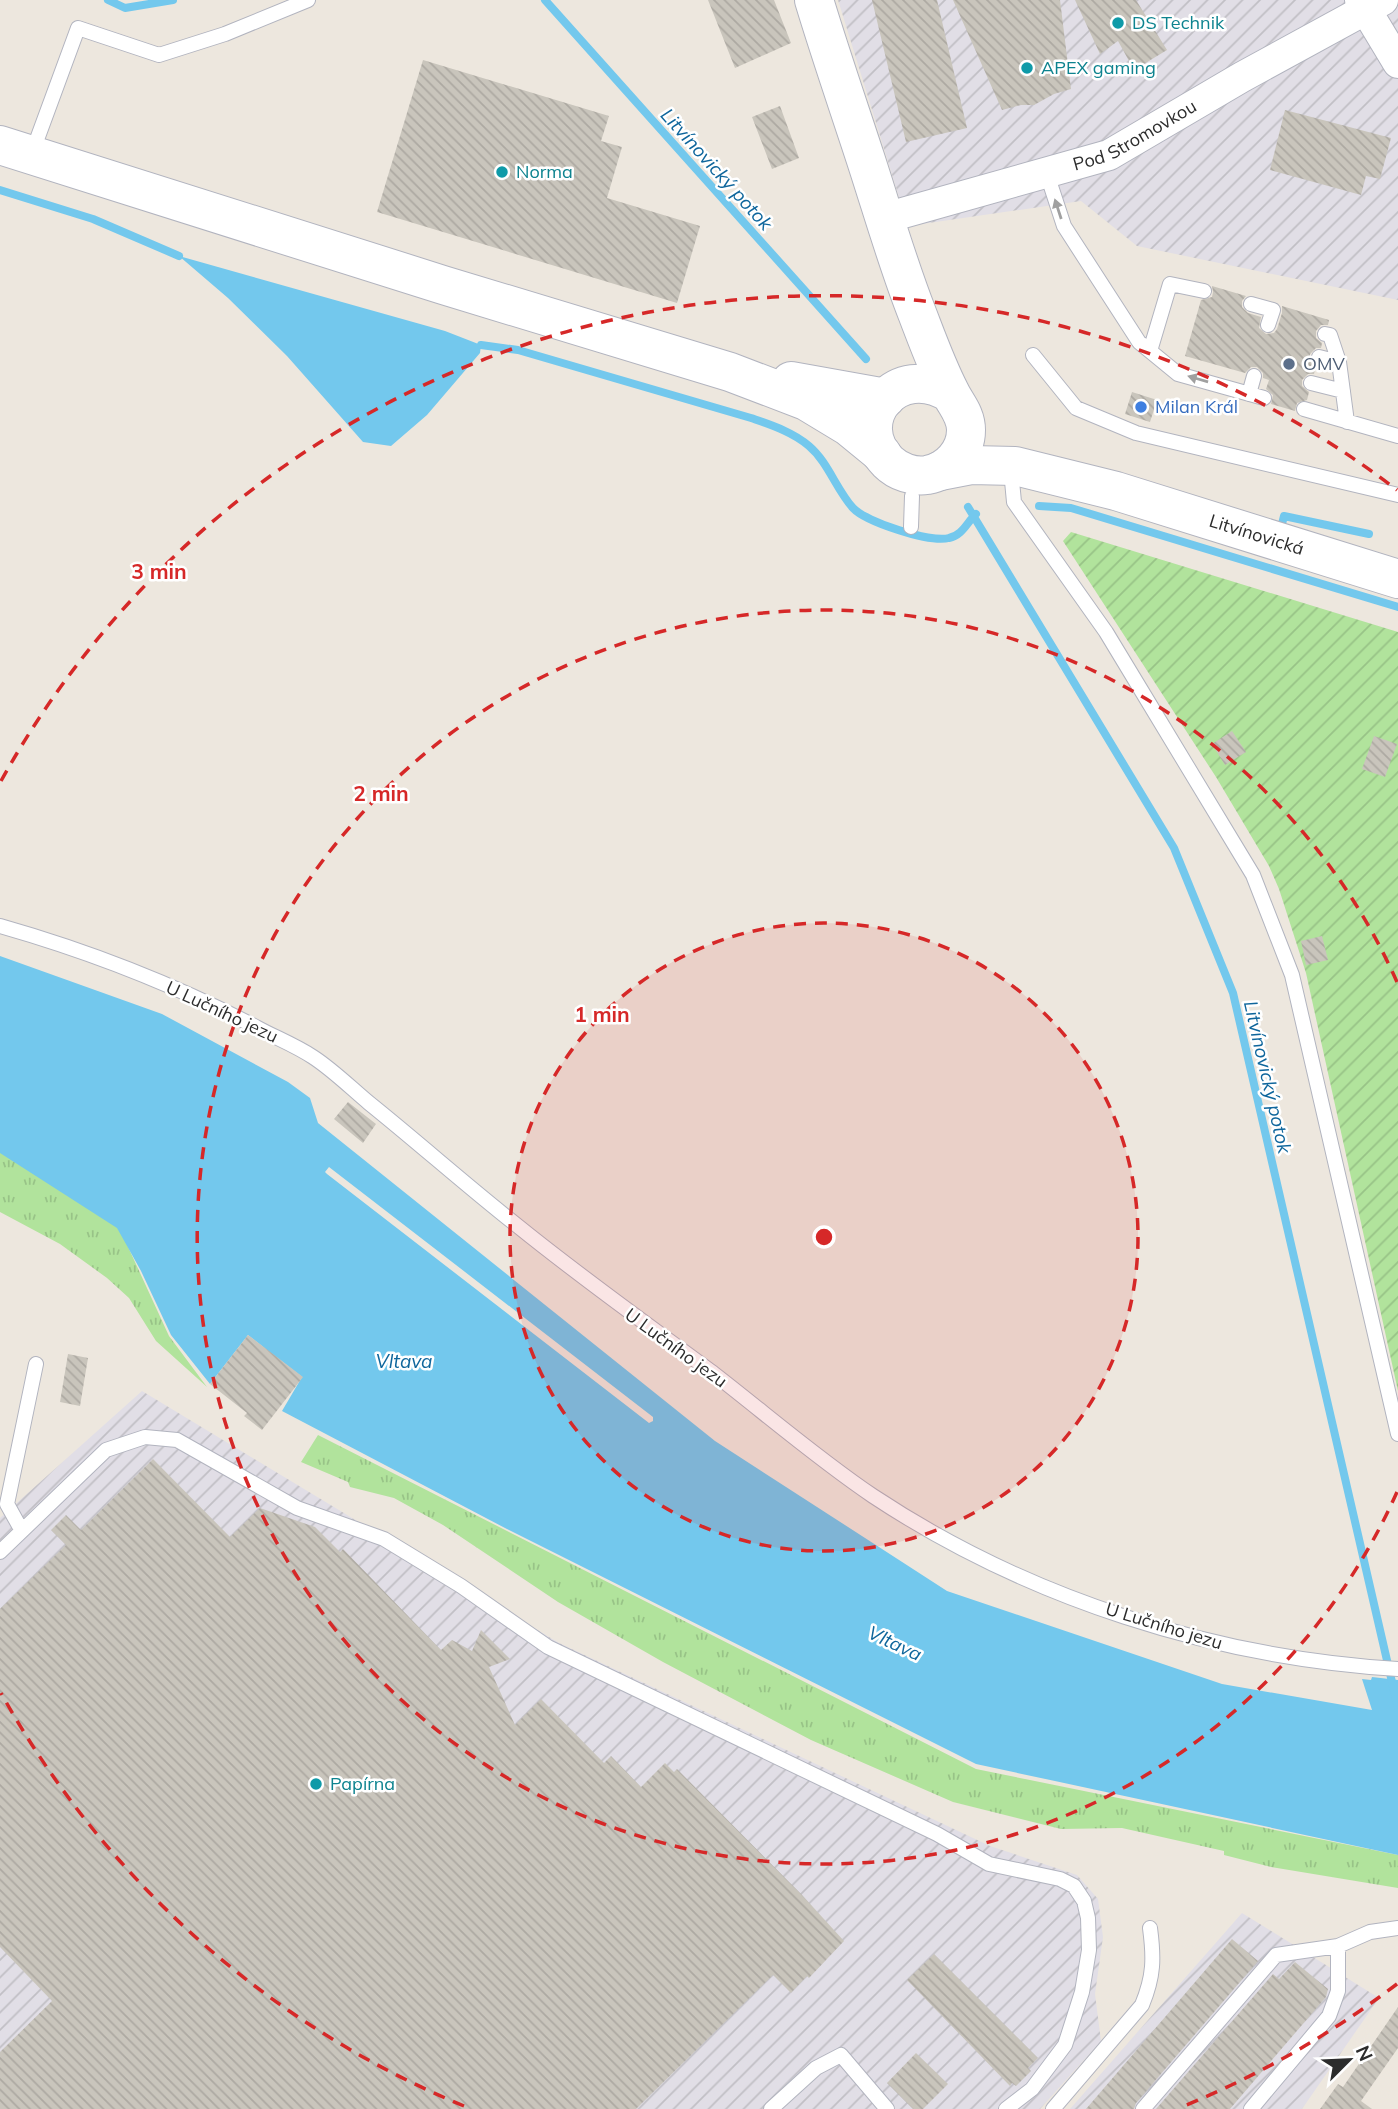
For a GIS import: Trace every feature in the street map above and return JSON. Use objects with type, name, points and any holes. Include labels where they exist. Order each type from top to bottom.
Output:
[{"type":"main road","points":[[16,149],[443,285],[730,372],[806,401],[849,427],[901,471],[927,475],[940,471],[959,454],[965,442],[957,405],[916,312],[814,0]]},
{"type":"main road","points":[[881,454],[874,431],[875,419],[907,374],[912,360],[916,312]]},
{"type":"main road","points":[[730,372],[891,393],[917,383],[929,384],[957,405]]},
{"type":"main road","points":[[730,372],[818,429],[911,511],[934,495],[980,482],[1012,481],[1116,491]]},
{"type":"main road","name":"Litvínovická","points":[[957,405],[1001,439],[1116,491]]},
{"type":"main road","name":"Litvínovická","points":[[940,471],[971,465],[1015,466],[1116,491],[1398,579]]},
{"type":"street","name":"Pod Stromovkou","points":[[885,218],[1109,155],[1369,3],[1398,63]]},
{"type":"lane","points":[[16,149],[78,29],[159,55],[225,34],[308,0]]},
{"type":"lane","points":[[1046,171],[1064,226],[1139,342],[1178,374],[1264,398]]},
{"type":"lane","points":[[1150,351],[1170,284],[1204,291]]},
{"type":"lane","points":[[1251,304],[1273,310],[1274,322]]},
{"type":"lane","points":[[1325,334],[1330,335],[1339,362],[1347,422]]},
{"type":"lane","points":[[1032,355],[1076,408],[1136,433],[1398,495]]},
{"type":"lane","points":[[1319,356],[1339,362]]},
{"type":"lane","points":[[1249,394],[1254,376]]},
{"type":"lane","points":[[1311,383],[1343,391]]},
{"type":"lane","points":[[1304,409],[1398,436]]},
{"type":"lane","points":[[1012,481],[1014,502],[1106,632],[1253,875],[1292,975],[1398,1434]]},
{"type":"lane","name":"U Lučního jezu","points":[[0,926],[64,944],[215,1006],[313,1057],[517,1226],[636,1319],[708,1370],[870,1494],[919,1525],[1034,1581],[1127,1618],[1244,1650],[1348,1666],[1398,1669]]},
{"type":"lane","points":[[22,1531],[7,1504],[36,1364]]},
{"type":"lane","points":[[0,1552],[106,1450],[145,1437],[177,1440],[297,1508],[384,1539],[461,1586],[548,1647],[937,1834],[989,1864],[1060,1879],[1074,1886],[1084,1901],[1088,1917],[1089,1950],[1082,1992],[1065,2045],[1032,2089],[1006,2109]]},
{"type":"lane","points":[[1053,2109],[1142,2005],[1150,1987],[1154,1961],[1150,1928]]},
{"type":"lane","points":[[1143,2109],[1276,1955],[1338,1946],[1370,1932],[1398,1928]]},
{"type":"lane","points":[[1251,2109],[1329,2016],[1338,1991],[1338,1946]]},
{"type":"lane","points":[[771,2109],[816,2068],[841,2055],[887,2109]]},
{"type":"shaded area","points":[[838,0],[1398,0],[1398,300],[1137,246],[1081,201],[908,226]]},
{"type":"shaded area","points":[[142,1391],[559,1643],[990,1846],[1077,1875],[1098,1899],[1103,1937],[1095,1994],[1101,2041],[1040,2109],[0,2109],[0,1518]]},
{"type":"shaded area","points":[[1242,1913],[1379,1998],[1302,2109],[1070,2109]]},
{"type":"green space","points":[[1071,532],[1398,632],[1398,1391],[1306,973],[1279,889],[1269,866],[1216,777],[1063,541]]},
{"type":"green space","points":[[0,1150],[118,1225],[169,1336],[207,1387],[156,1341],[129,1298],[107,1278],[60,1244],[0,1212]]},
{"type":"green space","points":[[318,1435],[976,1769],[1398,1855],[1398,1888],[1271,1867],[1224,1855],[1224,1851],[1122,1828],[1061,1829],[953,1802],[811,1740],[663,1662],[558,1602],[443,1525],[394,1498],[350,1487],[348,1482],[301,1462]]},
{"type":"water","points":[[179,256],[445,331],[481,345],[480,353],[427,415],[391,446],[363,442],[287,356],[228,298]]},
{"type":"water","name":"Vltava","points":[[0,956],[162,1014],[288,1082],[310,1098],[318,1123],[715,1441],[947,1591],[1222,1684],[1372,1710],[1362,1679],[1371,1680],[1372,1677],[1398,1680],[1398,1855],[976,1764],[505,1528],[282,1411],[302,1377],[248,1335],[210,1384],[171,1335],[117,1228],[0,1153]],"holes":[[[329,1167],[653,1417],[653,1421],[649,1423],[325,1172]]]},
{"type":"building","points":[[708,0],[774,0],[791,43],[735,68]]},
{"type":"building","points":[[872,0],[937,0],[967,128],[906,142]]},
{"type":"building","name":"APEX gaming","points":[[953,0],[1060,0],[1071,89],[1054,94],[1034,105],[1002,110]]},
{"type":"building","name":"DS Technik","points":[[1075,0],[1136,0],[1167,50],[1134,70],[1118,41],[1100,54]]},
{"type":"building","name":"Norma","points":[[423,60],[609,116],[601,141],[622,147],[607,198],[700,226],[677,303],[377,212]]},
{"type":"building","points":[[780,106],[799,158],[772,169],[752,117]]},
{"type":"building","points":[[1285,110],[1391,138],[1380,179],[1366,176],[1361,195],[1270,170]]},
{"type":"building","points":[[1212,286],[1246,296],[1242,307],[1248,313],[1261,317],[1259,328],[1266,334],[1274,333],[1277,329],[1282,306],[1329,320],[1328,325],[1321,325],[1316,331],[1316,338],[1322,343],[1321,348],[1316,348],[1310,354],[1310,360],[1316,366],[1314,374],[1308,374],[1302,380],[1302,386],[1309,392],[1307,400],[1297,403],[1295,411],[1271,404],[1273,395],[1266,389],[1269,380],[1263,378],[1263,373],[1257,367],[1251,367],[1245,373],[1185,356],[1201,300],[1212,297]]},
{"type":"building","name":"Milan Král","points":[[1132,392],[1157,400],[1150,422],[1125,414]]},
{"type":"building","points":[[1232,731],[1246,752],[1225,765],[1212,744]]},
{"type":"building","points":[[1374,736],[1397,744],[1385,777],[1362,769]]},
{"type":"building","points":[[1322,936],[1328,960],[1306,965],[1301,941]]},
{"type":"building","points":[[348,1102],[376,1124],[363,1143],[334,1119]]},
{"type":"building","points":[[248,1335],[303,1377],[262,1430],[244,1416],[247,1413],[210,1384]]},
{"type":"building","points":[[68,1354],[88,1358],[80,1406],[60,1402]]},
{"type":"building","name":"Papírna","points":[[153,1459],[230,1537],[260,1508],[315,1527],[340,1552],[343,1549],[441,1650],[452,1640],[472,1651],[481,1630],[510,1659],[489,1667],[515,1725],[541,1699],[604,1763],[611,1756],[641,1787],[665,1763],[674,1772],[677,1769],[844,1941],[791,1993],[773,1975],[636,2109],[0,2109],[0,2052],[52,2001],[0,1947],[0,1609],[66,1545],[51,1530],[66,1515],[81,1530]]},
{"type":"building","points":[[1232,1939],[1258,1961],[1136,2103],[1134,2109],[1086,2109]]},
{"type":"building","points":[[934,1954],[1038,2058],[1028,2068],[1031,2071],[1016,2086],[1012,2083],[1010,2086],[907,1980]]},
{"type":"building","points":[[1295,1962],[1328,1989],[1326,1997],[1230,2109],[1156,2109],[1273,1974],[1279,1979]]},
{"type":"building","points":[[1398,2007],[1398,2048],[1361,2101],[1372,2109],[1320,2109],[1338,2084],[1343,2087]]},
{"type":"building","points":[[916,2053],[948,2084],[923,2109],[913,2109],[887,2083]]},
{"type":"waterway","name":"Litvínovický potok","points":[[108,0],[125,8],[173,0]]},
{"type":"waterway","name":"Litvínovický potok","points":[[545,0],[866,359]]},
{"type":"waterway","points":[[0,190],[93,219],[179,256]]},
{"type":"waterway","points":[[481,345],[518,350],[782,429],[816,452],[853,508],[860,514],[899,530],[940,539],[949,538],[961,531],[976,514]]},
{"type":"waterway","points":[[1039,506],[1071,508],[1398,607]]},
{"type":"waterway","name":"Litvínovický potok","points":[[968,507],[1174,848],[1233,993],[1398,1708]]},
{"type":"waterway","points":[[1282,524],[1284,516],[1369,534]]},
{"type":"place","name":"DS Technik","points":[[1118,23]]},
{"type":"place","name":"APEX gaming","points":[[1027,68]]},
{"type":"place","name":"Norma","points":[[502,172]]},
{"type":"place","name":"OMV","points":[[1289,364]]},
{"type":"place","name":"Milan Král","points":[[1141,407]]},
{"type":"place","name":"Papírna","points":[[316,1784]]}]
